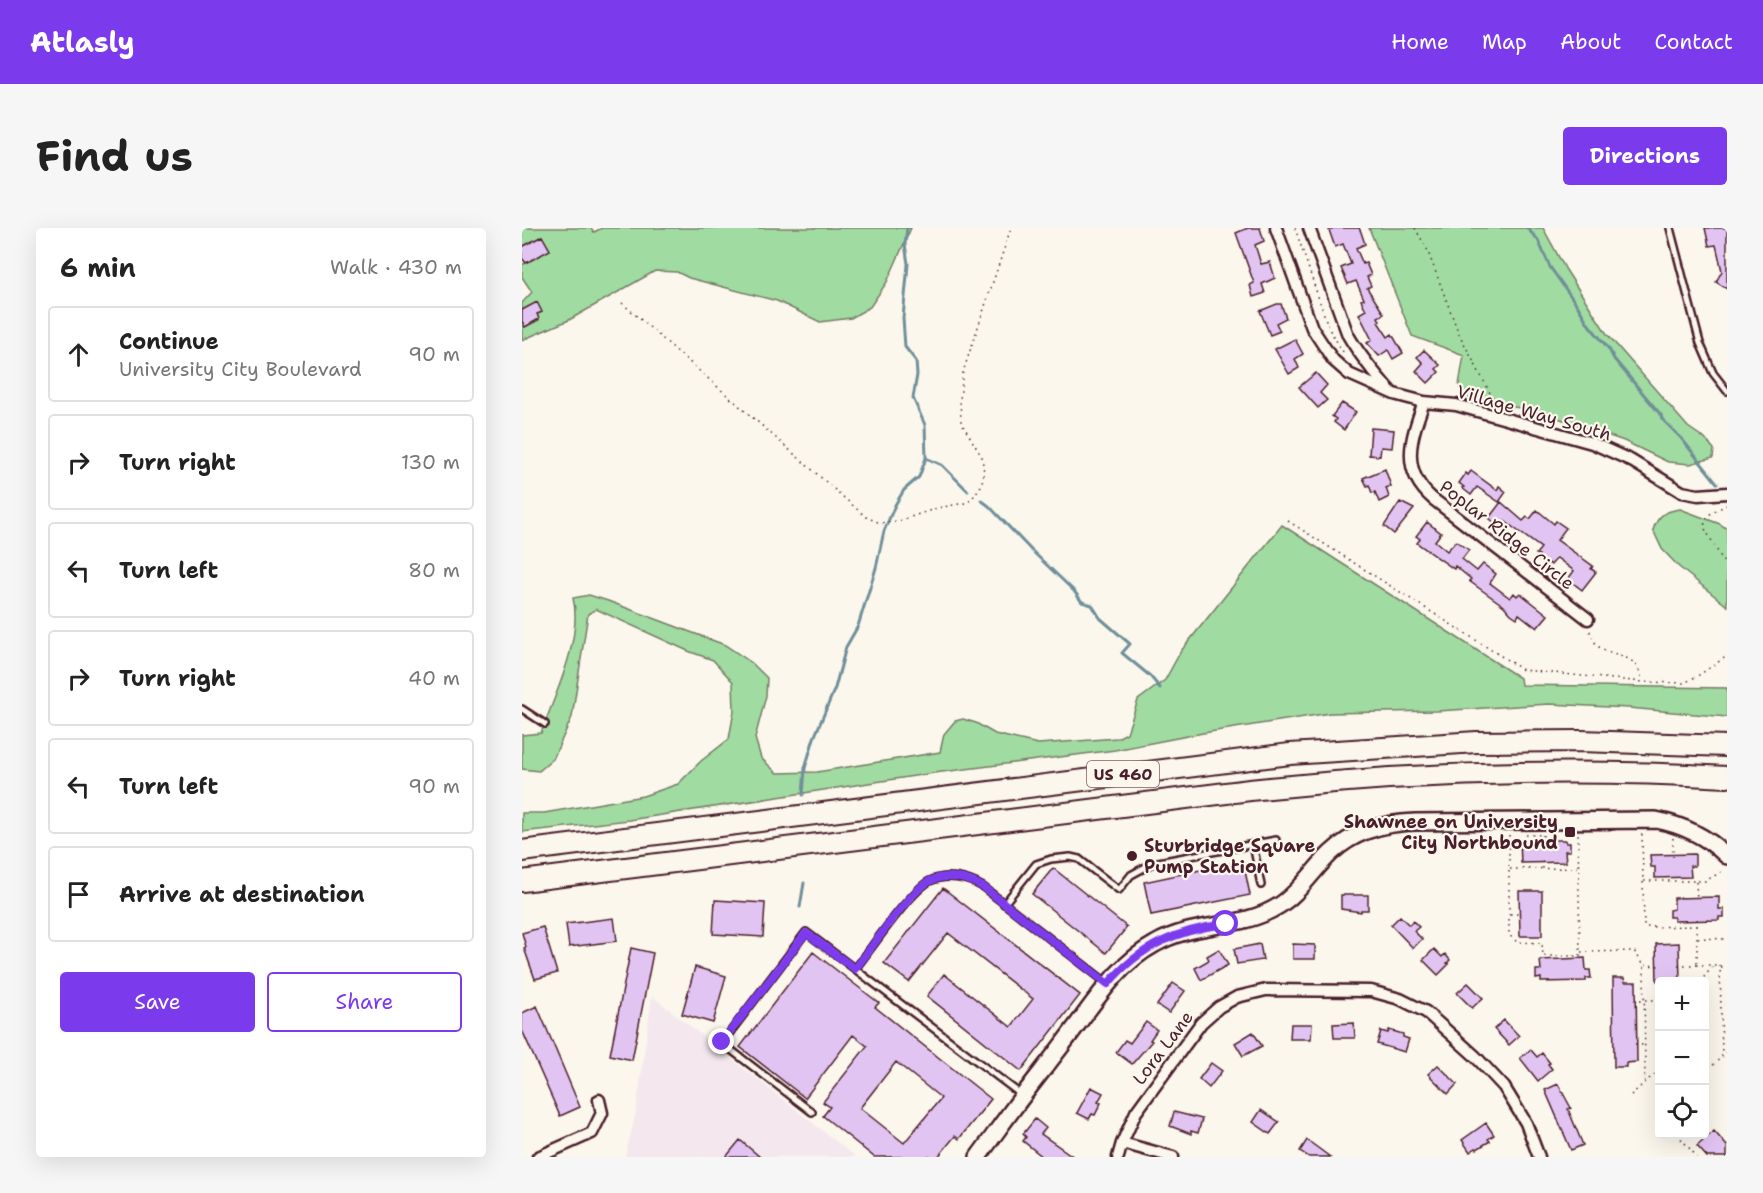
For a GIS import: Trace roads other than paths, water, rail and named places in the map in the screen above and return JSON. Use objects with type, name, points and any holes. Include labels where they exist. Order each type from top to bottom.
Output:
[{"type":"highway","name":"US 460","points":[[522,850],[1290,754],[1392,746],[1488,742],[1591,741],[1727,746]]},
{"type":"highway","name":"US 460","points":[[522,881],[1250,789],[1328,782],[1407,776],[1508,773],[1727,777]]},
{"type":"main road","points":[[984,1155],[1023,1096],[1108,984],[1135,957],[1160,941],[1191,930],[1245,920],[1275,908],[1298,891],[1336,848],[1353,837],[1382,825],[1414,822],[1656,820],[1690,830],[1710,842],[1725,866]]},
{"type":"street","name":"Village Way South","points":[[1276,228],[1312,328],[1333,360],[1349,374],[1394,394],[1424,402],[1456,405],[1592,443],[1630,460],[1682,492],[1698,495],[1727,493]]},
{"type":"street","points":[[1309,228],[1348,335],[1371,370],[1394,394]]},
{"type":"street","name":"Poplar Ridge Circle","points":[[1424,402],[1411,447],[1414,473],[1421,487],[1433,499],[1588,619]]},
{"type":"street","name":"Lora Lane","points":[[1118,1157],[1136,1112],[1201,1023],[1219,1007],[1237,997],[1266,990],[1371,991],[1400,999],[1426,1012],[1442,1024],[1504,1087],[1526,1123],[1539,1157]]},
{"type":"street","points":[[538,1157],[592,1133],[602,1113],[599,1100]]},
{"type":"street","points":[[1122,1143],[1173,1157]]},
{"type":"lane","points":[[1670,228],[1700,343],[1713,373],[1727,391]]},
{"type":"lane","points":[[522,710],[545,724]]},
{"type":"lane","points":[[1004,904],[1030,870],[1043,860],[1070,857],[1079,859],[1119,890],[1131,875],[1153,863],[1276,840]]},
{"type":"lane","points":[[1253,844],[1261,885]]},
{"type":"lane","points":[[855,969],[916,891],[929,881],[939,878],[970,879],[1108,984]]},
{"type":"lane","points":[[812,1112],[722,1042],[806,933],[1023,1096]]},
{"type":"waterway","points":[[803,795],[805,768],[814,738],[835,688],[846,647],[858,626],[876,568],[884,531],[895,505],[904,490],[919,477],[926,458],[925,425],[913,398],[917,375],[916,361],[905,347],[903,318],[908,264],[905,244],[907,228]]},
{"type":"waterway","points":[[1527,228],[1538,240],[1550,267],[1614,359],[1717,483]]},
{"type":"waterway","points":[[926,458],[942,465],[968,491]]},
{"type":"waterway","points":[[981,500],[1074,591],[1082,602],[1092,605],[1100,618],[1130,644],[1122,653],[1150,676],[1160,688]]},
{"type":"waterway","points":[[800,907],[804,883]]},
{"type":"place","name":"Shawnee on University City Northbound","points":[[1570,832]]},
{"type":"place","name":"Sturbridge Square Pump Station","points":[[1132,856]]}]
